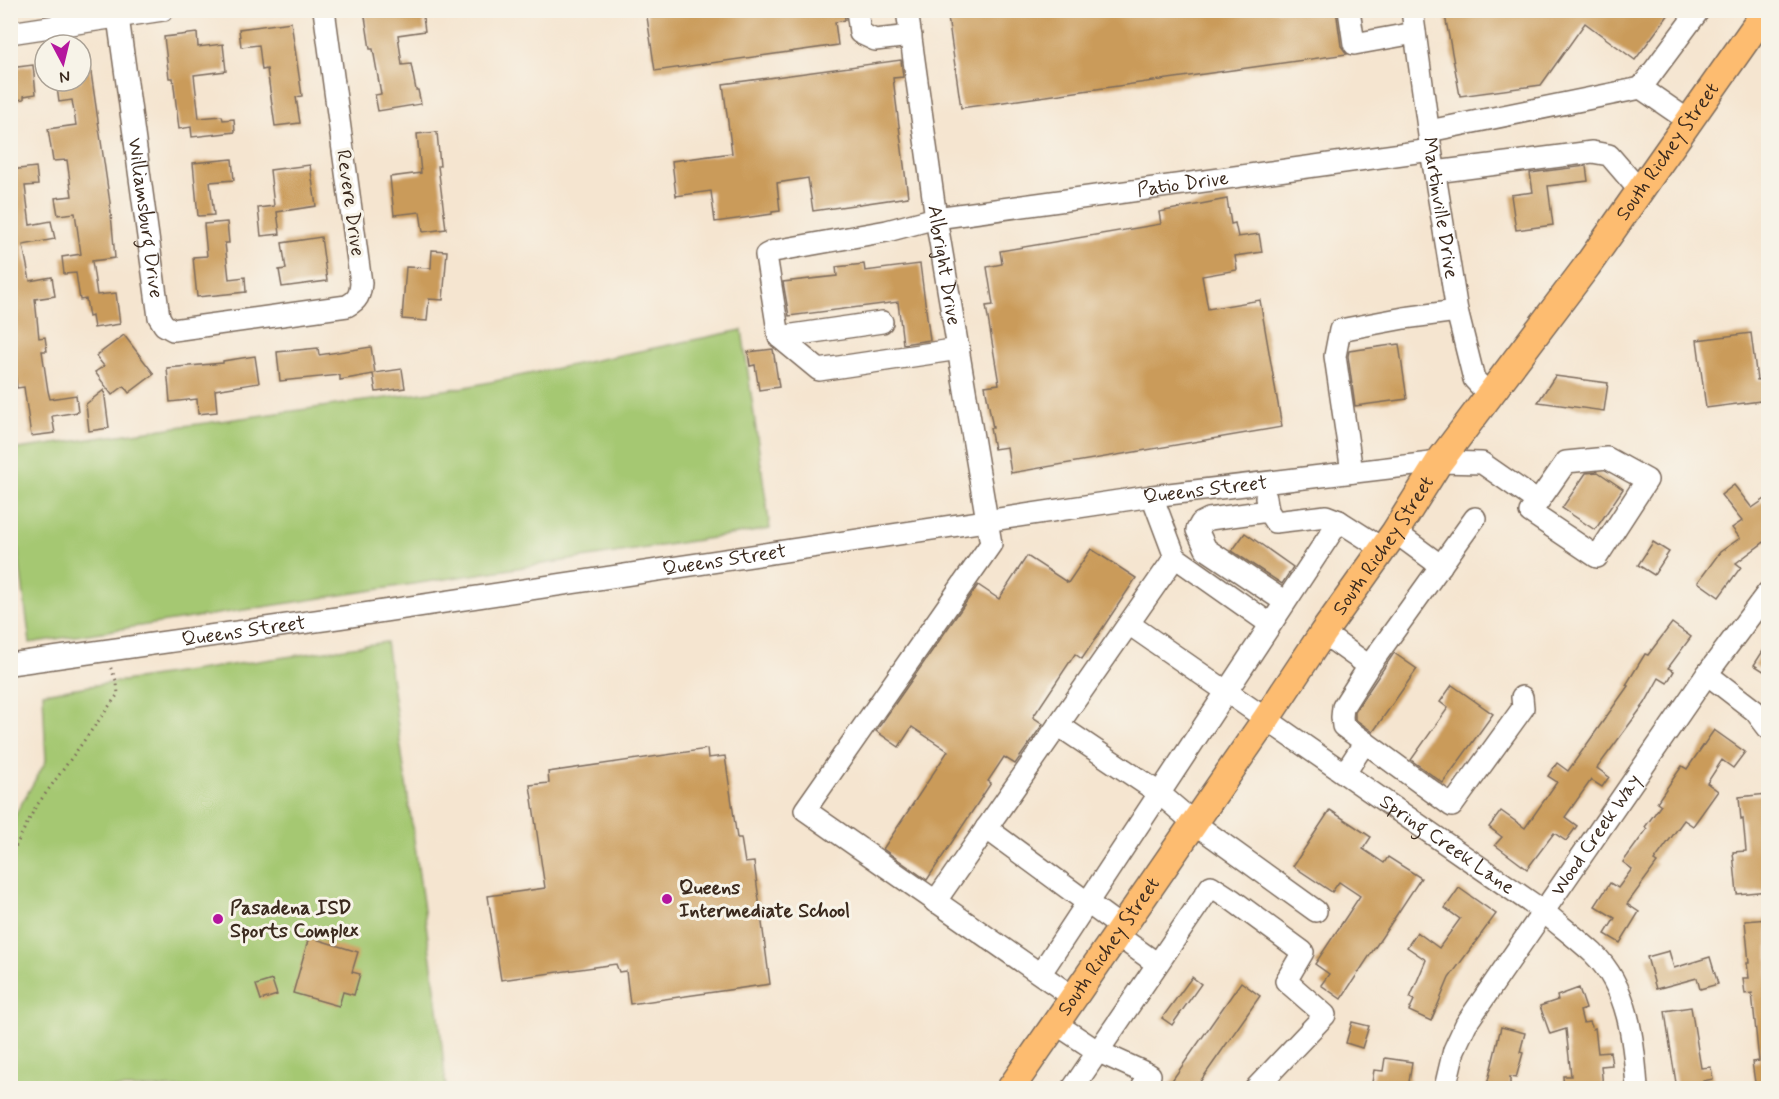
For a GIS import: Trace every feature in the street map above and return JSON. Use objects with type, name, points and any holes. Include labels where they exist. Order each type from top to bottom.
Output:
[{"type":"main road","name":"South Richey Street","points":[[1019,1085],[1055,1023],[1323,633],[1389,541],[1439,462],[1587,266],[1767,10]]},
{"type":"street","points":[[10,33],[117,14],[163,10]]},
{"type":"street","name":"Revere Drive","points":[[263,318],[347,306],[357,301],[360,293],[361,283],[324,10]]},
{"type":"street","points":[[857,10],[860,33],[867,37],[875,40],[910,36]]},
{"type":"street","name":"Albright Drive","points":[[907,10],[936,218],[991,544],[805,810],[935,902]]},
{"type":"street","points":[[1349,10],[1354,44],[1415,33]]},
{"type":"street","name":"Martinville Drive","points":[[1412,10],[1457,311],[1474,379],[1490,396]]},
{"type":"street","points":[[1689,121],[1641,88],[1699,10]]},
{"type":"street","name":"Williamsburg Drive","points":[[117,14],[159,317],[164,325],[173,330],[263,318]]},
{"type":"street","name":"Patio Drive","points":[[779,337],[766,255],[774,251],[887,231],[936,218],[1430,140],[1641,88]]},
{"type":"street","points":[[1435,172],[1592,152],[1609,155],[1640,191]]},
{"type":"street","points":[[1352,472],[1335,356],[1340,330],[1457,311]]},
{"type":"street","points":[[779,337],[882,322]]},
{"type":"street","points":[[779,337],[819,370],[959,349]]},
{"type":"street","points":[[1607,458],[1647,480],[1597,557],[1530,512],[1538,501],[1566,462],[1607,458]]},
{"type":"street","name":"Queens Street","points":[[10,664],[337,618],[987,519],[1152,496],[1439,462],[1482,463],[1538,501]]},
{"type":"street","points":[[1263,483],[1268,511],[1275,522],[1326,516],[1389,541],[1441,566]]},
{"type":"street","points":[[1152,496],[1175,557],[1270,624]]},
{"type":"street","points":[[1268,511],[1209,519],[1197,530],[1206,549],[1285,602]]},
{"type":"street","points":[[1452,806],[1343,726],[1341,717],[1343,707],[1369,666],[1475,518]]},
{"type":"street","points":[[1041,973],[1339,521]]},
{"type":"street","points":[[1073,997],[935,902],[1175,557]]},
{"type":"street","name":"Wood Creek Way","points":[[1445,1089],[1454,1050],[1466,1024],[1707,674],[1768,592]]},
{"type":"street","name":"Spring Creek Lane","points":[[1129,624],[1543,911],[1594,955],[1618,991],[1632,1032],[1637,1089]]},
{"type":"street","points":[[1323,633],[1369,666]]},
{"type":"street","points":[[1707,674],[1755,711],[1768,728]]},
{"type":"street","points":[[1433,834],[1523,708],[1522,697]]},
{"type":"street","points":[[1058,725],[1159,793],[1194,823],[1316,911]]},
{"type":"street","points":[[1345,773],[1365,742]]},
{"type":"street","points":[[986,828],[1088,902],[1156,963]]},
{"type":"street","points":[[1073,1089],[1156,963],[1211,886],[1303,952],[1286,981],[1325,1015],[1256,1089]]},
{"type":"street","points":[[1055,1023],[1097,1051],[1150,1075],[1142,1089]]},
{"type":"path","points":[[10,857],[35,808],[118,694],[117,683],[104,650]]},
{"type":"green space","points":[[742,330],[770,529],[30,643],[11,495],[11,450],[466,387]]},
{"type":"green space","name":"Pasadena ISD Sports Complex","points":[[386,642],[439,1016],[446,1088],[11,1088],[11,822],[46,761],[43,693]]},
{"type":"building","points":[[364,10],[422,10],[425,31],[398,35],[402,65],[411,64],[421,104],[378,111],[375,95],[381,94],[373,49],[370,49]]},
{"type":"building","points":[[646,10],[844,10],[845,20],[835,22],[838,45],[655,71]]},
{"type":"building","points":[[947,10],[1336,10],[1341,46],[1347,54],[961,108]]},
{"type":"building","points":[[1444,10],[1672,10],[1635,60],[1585,23],[1541,85],[1460,96]]},
{"type":"building","points":[[291,22],[302,96],[296,97],[300,123],[275,126],[267,69],[262,70],[259,45],[241,47],[239,29]]},
{"type":"building","points":[[197,33],[198,47],[223,44],[226,71],[194,75],[199,118],[222,116],[223,120],[234,119],[235,132],[192,137],[191,127],[179,129],[173,78],[169,78],[164,37]]},
{"type":"building","points":[[901,60],[903,77],[893,78],[908,197],[813,211],[808,178],[777,183],[780,211],[715,222],[711,191],[676,196],[672,161],[732,153],[723,84]]},
{"type":"building","points":[[33,65],[33,93],[36,94],[10,101],[10,68]]},
{"type":"building","points":[[93,86],[110,203],[115,258],[92,261],[97,295],[116,293],[120,324],[94,328],[92,316],[89,317],[86,299],[80,300],[76,273],[64,274],[62,257],[81,254],[75,213],[58,215],[55,198],[72,196],[67,160],[53,161],[48,129],[76,125],[72,100],[59,102],[58,93],[93,93]]},
{"type":"building","points":[[437,132],[440,166],[438,166],[446,229],[423,232],[420,212],[394,215],[390,177],[421,173],[417,134]]},
{"type":"building","points":[[232,159],[234,180],[210,182],[214,215],[198,216],[193,163]]},
{"type":"building","points":[[310,165],[316,206],[277,212],[280,234],[261,236],[258,208],[274,206],[270,170]]},
{"type":"building","points":[[1586,166],[1588,181],[1548,186],[1553,225],[1516,230],[1511,195],[1533,192],[1530,173]]},
{"type":"building","points":[[36,167],[38,185],[25,186],[30,225],[51,221],[55,239],[23,245],[30,281],[52,277],[55,296],[35,299],[39,338],[45,337],[47,351],[42,351],[48,391],[50,399],[76,395],[78,412],[52,416],[55,433],[31,436],[24,387],[17,388],[11,343],[13,342],[10,298],[18,297],[10,255],[10,170]]},
{"type":"building","points":[[1227,199],[1231,224],[1235,223],[1238,237],[1259,234],[1262,252],[1235,256],[1237,270],[1202,276],[1208,309],[1260,300],[1282,427],[1011,473],[1007,447],[994,449],[990,428],[993,428],[985,386],[999,384],[986,306],[993,305],[987,267],[1002,264],[1000,251],[1161,224],[1159,212]]},
{"type":"building","points":[[227,222],[229,243],[225,243],[229,279],[245,277],[246,292],[197,297],[193,257],[207,256],[204,224]]},
{"type":"building","points":[[321,237],[327,281],[282,287],[279,270],[286,269],[282,243]]},
{"type":"building","points":[[432,250],[447,251],[443,300],[429,299],[427,321],[402,319],[406,267],[431,268]]},
{"type":"building","points":[[864,264],[865,271],[920,264],[930,340],[903,344],[898,302],[789,316],[783,282],[837,276],[836,267]]},
{"type":"building","points":[[1751,333],[1757,380],[1768,379],[1768,400],[1706,408],[1697,340]]},
{"type":"building","points":[[124,335],[154,374],[129,393],[124,386],[112,395],[95,372],[104,366],[96,356]]},
{"type":"building","points":[[1399,344],[1407,399],[1355,406],[1349,351]]},
{"type":"building","points":[[371,347],[375,373],[402,369],[405,388],[376,392],[373,374],[340,380],[340,375],[280,381],[277,352],[318,348],[319,355]]},
{"type":"building","points":[[773,349],[779,387],[759,390],[755,365],[750,366],[748,352]]},
{"type":"building","points":[[255,356],[259,383],[215,390],[217,412],[198,414],[197,399],[170,402],[167,368],[223,363],[223,361]]},
{"type":"building","points":[[1555,376],[1608,383],[1604,411],[1538,402]]},
{"type":"building","points":[[104,390],[109,428],[89,431],[86,404]]},
{"type":"building","points":[[1598,472],[1623,489],[1595,530],[1562,508],[1586,473]]},
{"type":"building","points":[[1734,485],[1752,508],[1768,497],[1768,539],[1736,563],[1741,567],[1719,597],[1698,582],[1720,552],[1740,538],[1732,528],[1742,521],[1721,495]]},
{"type":"building","points":[[1245,533],[1293,567],[1282,584],[1232,551]]},
{"type":"building","points":[[1653,542],[1669,552],[1654,575],[1638,565]]},
{"type":"building","points":[[1091,549],[1136,578],[1082,659],[1075,654],[1033,717],[1043,724],[1015,764],[1004,757],[988,781],[991,783],[927,880],[883,849],[948,751],[912,727],[899,747],[876,731],[978,585],[999,599],[1027,556],[1068,583]]},
{"type":"building","points":[[1672,623],[1691,637],[1668,668],[1674,671],[1667,683],[1659,678],[1645,703],[1597,768],[1609,777],[1602,787],[1591,780],[1565,817],[1577,826],[1566,841],[1554,833],[1527,869],[1495,845],[1502,837],[1489,827],[1501,811],[1525,828],[1557,782],[1548,776],[1557,763],[1568,771],[1628,686],[1626,685],[1645,654],[1648,655]]},
{"type":"building","points":[[1768,643],[1768,674],[1754,665]]},
{"type":"building","points":[[1394,653],[1417,669],[1373,732],[1355,719],[1355,711]]},
{"type":"building","points":[[1452,685],[1493,714],[1443,783],[1411,760],[1448,708],[1440,702]]},
{"type":"building","points":[[1714,730],[1745,752],[1733,768],[1722,760],[1707,783],[1718,791],[1693,826],[1684,820],[1654,861],[1657,863],[1627,904],[1639,912],[1620,943],[1605,934],[1615,918],[1595,906],[1610,883],[1618,888],[1632,869],[1623,862],[1661,805],[1657,802],[1682,766],[1687,769]]},
{"type":"building","points":[[707,749],[708,758],[725,756],[737,838],[741,838],[745,863],[754,862],[770,984],[630,1004],[626,971],[619,972],[616,964],[501,980],[488,896],[545,888],[530,785],[549,783],[548,772]]},
{"type":"building","points":[[1767,794],[1768,891],[1737,894],[1733,852],[1746,851],[1739,797]]},
{"type":"building","points":[[1330,810],[1371,837],[1363,849],[1384,863],[1388,857],[1421,878],[1341,999],[1321,985],[1329,974],[1315,964],[1360,896],[1339,882],[1332,892],[1293,866]]},
{"type":"building","points":[[1459,888],[1496,914],[1449,978],[1431,1021],[1409,1011],[1414,1000],[1410,998],[1426,960],[1407,947],[1417,932],[1439,948],[1460,919],[1445,908]]},
{"type":"building","points":[[1768,919],[1768,1089],[1756,1089],[1752,1062],[1759,1061],[1752,993],[1745,994],[1743,978],[1749,978],[1745,921]]},
{"type":"building","points":[[309,937],[358,952],[352,972],[360,974],[354,995],[343,992],[339,1006],[293,993]]},
{"type":"building","points":[[1669,951],[1674,968],[1710,957],[1718,984],[1700,989],[1697,978],[1656,989],[1647,957]]},
{"type":"building","points":[[1192,977],[1201,984],[1172,1025],[1162,1018]]},
{"type":"building","points":[[272,980],[277,995],[261,1000],[256,985]]},
{"type":"building","points":[[1241,982],[1260,996],[1195,1089],[1166,1089]]},
{"type":"building","points":[[1579,988],[1586,1009],[1580,1011],[1583,1023],[1590,1022],[1593,1029],[1595,1028],[1598,1053],[1610,1052],[1612,1065],[1601,1066],[1603,1087],[1564,1089],[1563,1076],[1571,1076],[1566,1029],[1550,1034],[1540,1006],[1558,1000],[1557,996]]},
{"type":"building","points":[[1691,1007],[1701,1068],[1711,1067],[1713,1079],[1703,1081],[1704,1089],[1677,1089],[1665,1011]]},
{"type":"building","points":[[1352,1022],[1369,1026],[1362,1048],[1346,1043]]},
{"type":"building","points":[[1501,1027],[1525,1033],[1520,1052],[1523,1053],[1516,1078],[1510,1077],[1510,1089],[1486,1089]]},
{"type":"building","points":[[1385,1058],[1412,1062],[1408,1089],[1371,1089],[1374,1070],[1383,1071]]},
{"type":"place","name":"Queens Intermediate School","points":[[667,899]]},
{"type":"place","name":"Pasadena ISD Sports Complex","points":[[218,919]]}]
